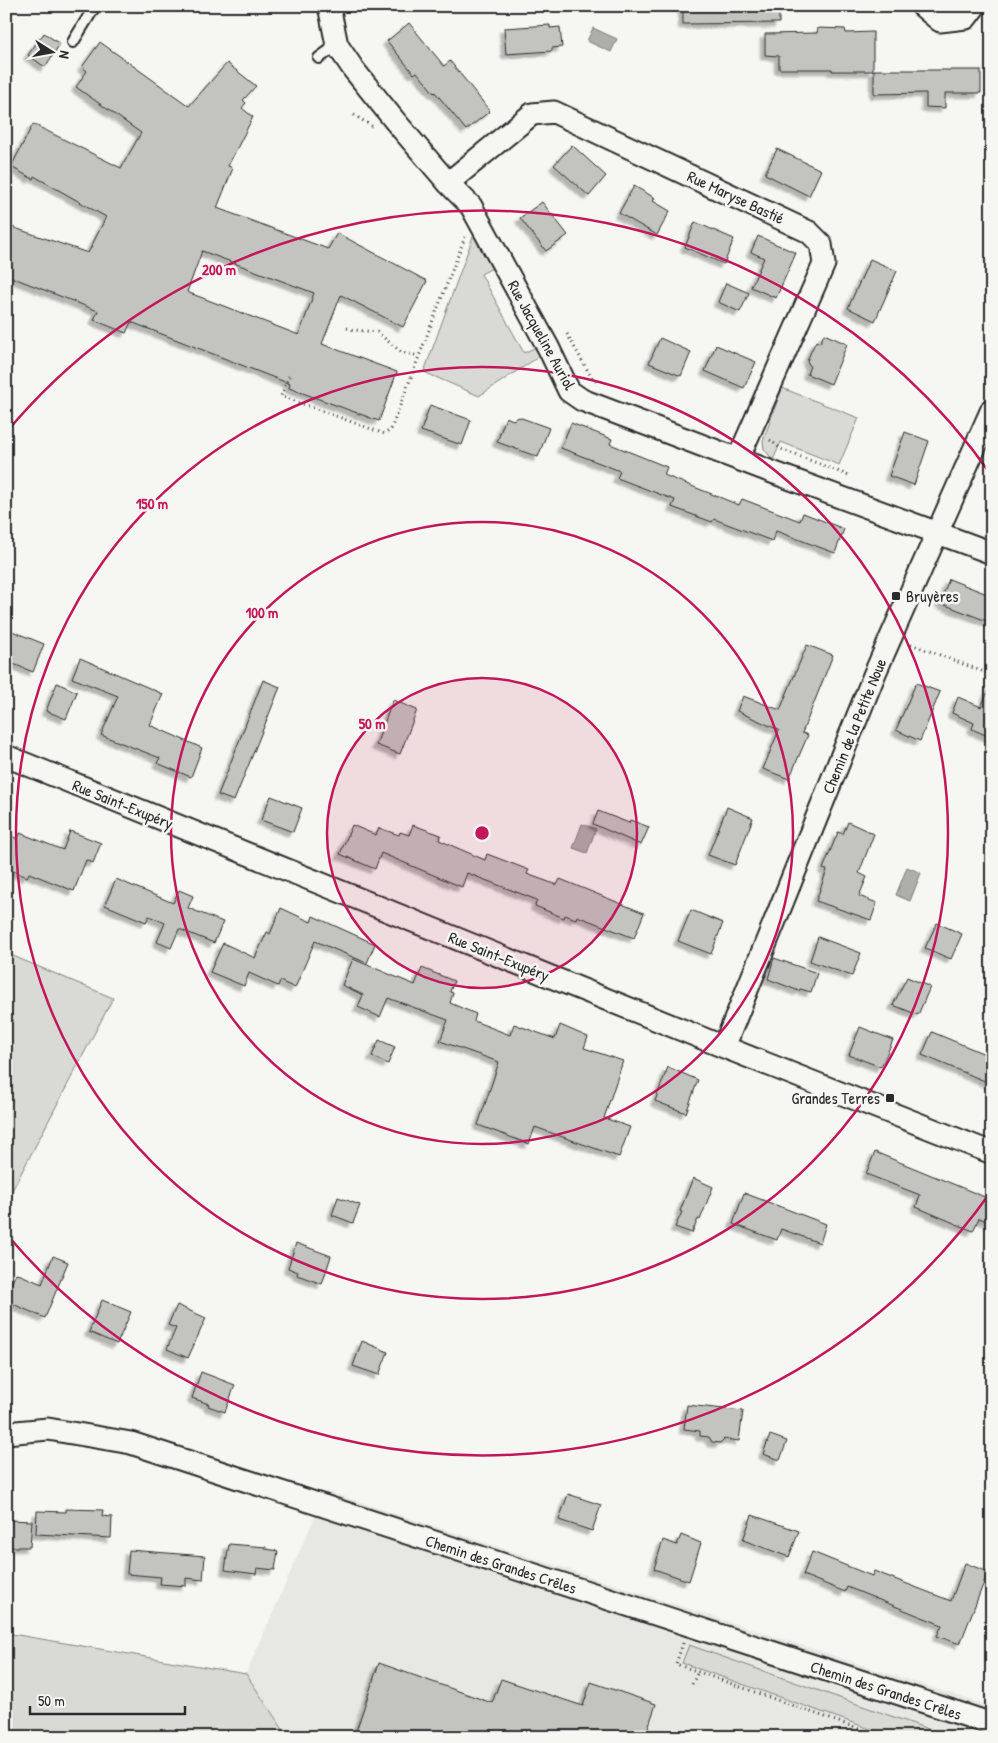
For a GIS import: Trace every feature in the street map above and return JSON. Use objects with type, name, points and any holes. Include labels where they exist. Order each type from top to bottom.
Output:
[{"type":"street","name":"Rue Jacqueline Auriol","points":[[329,6],[337,45],[354,70],[448,182],[471,206],[548,347],[569,391],[582,400],[992,552]]},
{"type":"street","points":[[922,6],[940,21],[966,18],[975,6]]},
{"type":"street","name":"Rue Maryse Bastié","points":[[448,182],[532,114],[554,112],[809,232],[822,244],[824,264],[738,459]]},
{"type":"street","name":"Chemin de la Petite Noue","points":[[724,1048],[891,636],[992,409]]},
{"type":"street","name":"Rue Saint-Exupéry","points":[[6,756],[724,1048],[992,1154]]},
{"type":"street","name":"Chemin des Grandes Crêles","points":[[6,1433],[48,1429],[131,1443],[992,1724]]},
{"type":"lane","points":[[73,42],[94,6]]},
{"type":"lane","points":[[319,58],[337,45]]},
{"type":"path","points":[[354,115],[381,131]]},
{"type":"path","points":[[289,376],[281,396],[385,434],[391,429],[467,233]]},
{"type":"path","points":[[347,328],[376,332],[401,352],[419,356]]},
{"type":"path","points":[[564,328],[593,380],[602,384]]},
{"type":"path","points":[[753,425],[781,449],[854,478]]},
{"type":"path","points":[[891,636],[992,675]]},
{"type":"path","points":[[676,1664],[881,1737]]},
{"type":"path","points":[[692,1684],[698,1672]]},
{"type":"shaded area","points":[[593,28],[617,39],[611,52],[587,41]]},
{"type":"shaded area","points":[[474,234],[496,266],[481,274],[524,353],[538,346],[540,356],[479,396],[424,372]]},
{"type":"shaded area","points":[[782,388],[859,418],[839,465],[781,442],[773,460],[764,449],[763,441]]},
{"type":"shaded area","points":[[582,824],[596,829],[587,853],[573,848]]},
{"type":"shaded area","points":[[907,867],[921,873],[910,901],[896,895]]},
{"type":"shaded area","points":[[6,953],[113,998],[6,1202]]},
{"type":"shaded area","points":[[326,1491],[992,1707],[992,1737],[289,1737],[246,1674]]},
{"type":"shaded area","points":[[6,1633],[246,1674],[288,1737],[6,1737]]},
{"type":"shaded area","points":[[689,1645],[950,1737],[893,1737],[682,1663]]},
{"type":"building","points":[[683,6],[779,6],[779,23],[683,24]]},
{"type":"building","points":[[409,23],[444,66],[450,61],[490,111],[466,130],[435,92],[417,72],[414,74],[387,41]]},
{"type":"building","points":[[550,25],[550,28],[560,27],[562,47],[552,48],[552,51],[506,54],[504,28]]},
{"type":"building","points":[[818,28],[845,29],[846,33],[873,32],[873,71],[779,69],[779,56],[765,55],[765,34],[817,33]]},
{"type":"building","points":[[44,33],[60,44],[45,67],[28,55]]},
{"type":"building","points":[[100,42],[189,106],[227,63],[256,86],[243,100],[246,103],[242,108],[253,117],[228,166],[233,168],[217,208],[328,249],[337,233],[427,281],[403,327],[341,295],[322,344],[397,372],[379,421],[289,388],[290,384],[131,322],[126,333],[94,320],[98,311],[6,275],[6,225],[88,253],[106,217],[34,176],[33,179],[11,167],[33,124],[121,168],[141,133],[76,87],[87,71],[82,67]],"holes":[[[202,251],[314,293],[299,335],[187,292]]]},
{"type":"building","points":[[874,70],[981,70],[981,93],[945,93],[945,108],[926,107],[926,93],[874,94]]},
{"type":"building","points":[[572,145],[606,176],[589,196],[554,165]]},
{"type":"building","points":[[777,149],[821,170],[809,196],[765,174]]},
{"type":"building","points":[[634,186],[655,198],[653,201],[670,211],[657,235],[619,213]]},
{"type":"building","points":[[542,202],[568,235],[546,251],[520,218]]},
{"type":"building","points":[[695,222],[734,239],[724,264],[685,247]]},
{"type":"building","points":[[758,236],[796,253],[776,298],[751,287],[764,258],[751,252]]},
{"type":"building","points":[[870,259],[897,271],[875,321],[848,308]]},
{"type":"building","points":[[726,283],[749,293],[740,312],[718,302]]},
{"type":"building","points":[[824,334],[847,344],[831,384],[807,374],[810,366],[807,361],[812,349],[816,341],[820,343]]},
{"type":"building","points":[[660,338],[691,352],[681,376],[649,363]]},
{"type":"building","points":[[716,345],[756,362],[744,388],[705,371]]},
{"type":"building","points":[[430,405],[471,420],[462,445],[421,431]]},
{"type":"building","points":[[506,417],[513,420],[519,417],[549,428],[538,457],[497,442]]},
{"type":"building","points":[[571,423],[612,439],[610,444],[667,467],[664,475],[739,505],[742,499],[800,521],[803,513],[844,529],[835,553],[776,531],[772,541],[714,519],[712,522],[672,507],[675,500],[617,478],[620,471],[561,448]]},
{"type":"building","points":[[905,432],[929,441],[914,485],[889,476]]},
{"type":"building","points":[[949,579],[992,596],[992,623],[940,603]]},
{"type":"building","points":[[12,631],[44,644],[33,672],[6,661],[6,646]]},
{"type":"building","points":[[807,645],[833,655],[802,733],[808,735],[789,779],[763,769],[779,730],[737,711],[743,696],[780,710]]},
{"type":"building","points":[[80,658],[163,694],[150,725],[202,748],[191,777],[157,763],[160,758],[101,735],[118,696],[72,678]]},
{"type":"building","points":[[263,680],[280,687],[234,801],[218,795]]},
{"type":"building","points":[[57,683],[77,692],[66,719],[46,711]]},
{"type":"building","points":[[916,683],[940,692],[920,741],[896,730]]},
{"type":"building","points":[[992,683],[992,738],[972,729],[974,723],[952,713],[958,697],[981,707]]},
{"type":"building","points":[[393,700],[417,710],[400,754],[376,745]]},
{"type":"building","points":[[271,796],[302,808],[293,832],[261,820]]},
{"type":"building","points":[[727,807],[753,818],[735,865],[708,855]]},
{"type":"building","points":[[598,811],[629,823],[630,820],[649,827],[641,845],[593,824]]},
{"type":"building","points":[[848,822],[874,834],[859,873],[867,877],[859,896],[877,903],[871,920],[816,901],[827,870],[823,869],[838,832],[843,834]]},
{"type":"building","points":[[352,825],[376,835],[379,828],[399,835],[400,832],[409,835],[413,825],[441,835],[439,840],[485,860],[487,854],[529,870],[527,874],[557,885],[560,879],[644,913],[634,938],[577,916],[576,919],[565,915],[564,918],[535,906],[537,900],[467,873],[462,887],[381,853],[375,869],[340,854]]},
{"type":"building","points":[[70,831],[101,843],[93,863],[86,860],[74,891],[29,873],[27,877],[6,868],[6,834],[18,839],[20,833],[63,850]]},
{"type":"building","points":[[116,879],[173,903],[179,890],[193,896],[188,908],[223,922],[214,943],[179,929],[171,948],[157,942],[165,923],[149,916],[146,922],[105,905]]},
{"type":"building","points":[[281,908],[311,922],[313,916],[375,944],[367,963],[315,941],[295,988],[280,981],[278,986],[249,973],[244,986],[210,972],[223,943],[255,958],[267,932],[270,934]]},
{"type":"building","points":[[691,910],[723,923],[711,954],[678,941]]},
{"type":"building","points":[[937,923],[962,934],[951,959],[925,948]]},
{"type":"building","points":[[818,937],[861,953],[852,976],[810,961]]},
{"type":"building","points":[[774,958],[817,973],[811,992],[800,989],[799,991],[768,979]]},
{"type":"building","points":[[353,959],[415,985],[422,968],[454,981],[450,992],[453,993],[450,1003],[476,1014],[474,1021],[510,1035],[514,1024],[555,1039],[560,1025],[588,1037],[584,1048],[623,1061],[604,1118],[630,1127],[619,1157],[535,1127],[529,1144],[478,1125],[499,1062],[440,1041],[448,1020],[388,998],[380,1017],[358,1007],[363,995],[342,985]]},
{"type":"building","points":[[907,977],[930,987],[918,1015],[893,1005]]},
{"type":"building","points":[[860,1027],[893,1040],[881,1067],[849,1055]]},
{"type":"building","points":[[932,1032],[992,1057],[992,1084],[922,1055]]},
{"type":"building","points":[[379,1040],[395,1047],[388,1064],[372,1056]]},
{"type":"building","points":[[668,1067],[698,1080],[686,1113],[655,1101]]},
{"type":"building","points":[[875,1152],[992,1200],[992,1223],[979,1218],[973,1231],[916,1207],[920,1195],[866,1174]]},
{"type":"building","points":[[693,1178],[713,1187],[700,1220],[698,1219],[692,1233],[675,1227]]},
{"type":"building","points":[[744,1193],[826,1224],[820,1243],[781,1229],[777,1240],[733,1224]]},
{"type":"building","points":[[338,1197],[360,1205],[353,1223],[332,1215]]},
{"type":"building","points":[[296,1243],[331,1256],[322,1284],[297,1275],[298,1272],[288,1268]]},
{"type":"building","points":[[53,1256],[68,1262],[45,1318],[6,1301],[6,1296],[16,1273],[42,1284]]},
{"type":"building","points":[[102,1300],[131,1312],[117,1344],[89,1332]]},
{"type":"building","points":[[177,1305],[206,1318],[188,1358],[167,1349],[176,1328],[168,1325]]},
{"type":"building","points":[[362,1341],[388,1352],[379,1375],[353,1366]]},
{"type":"building","points":[[201,1372],[235,1385],[225,1412],[192,1398]]},
{"type":"building","points":[[687,1405],[743,1411],[739,1441],[724,1439],[720,1443],[712,1442],[709,1437],[700,1436],[700,1431],[684,1429]]},
{"type":"building","points":[[770,1435],[787,1441],[780,1460],[763,1454]]},
{"type":"building","points":[[568,1494],[601,1505],[592,1531],[559,1520]]},
{"type":"building","points":[[66,1509],[103,1510],[102,1516],[112,1517],[111,1538],[36,1534],[37,1511],[66,1512]]},
{"type":"building","points":[[752,1515],[799,1531],[789,1557],[743,1540]]},
{"type":"building","points":[[9,1520],[32,1521],[30,1547],[6,1547],[6,1524],[9,1524]]},
{"type":"building","points":[[681,1535],[701,1543],[689,1581],[654,1569],[663,1540],[677,1545]]},
{"type":"building","points":[[229,1544],[266,1547],[266,1549],[278,1551],[275,1570],[257,1568],[256,1574],[225,1570]]},
{"type":"building","points":[[129,1550],[205,1556],[203,1580],[186,1578],[186,1586],[160,1584],[161,1577],[127,1574]]},
{"type":"building","points":[[812,1552],[872,1576],[874,1571],[951,1601],[965,1563],[988,1572],[960,1644],[937,1636],[942,1625],[847,1587],[845,1592],[803,1575]]},
{"type":"building","points":[[379,1663],[492,1703],[501,1679],[583,1706],[591,1682],[656,1704],[645,1737],[354,1737]]},
{"type":"place","name":"Bruyères","points":[[896,596]]},
{"type":"place","name":"Grandes Terres","points":[[890,1098]]}]
